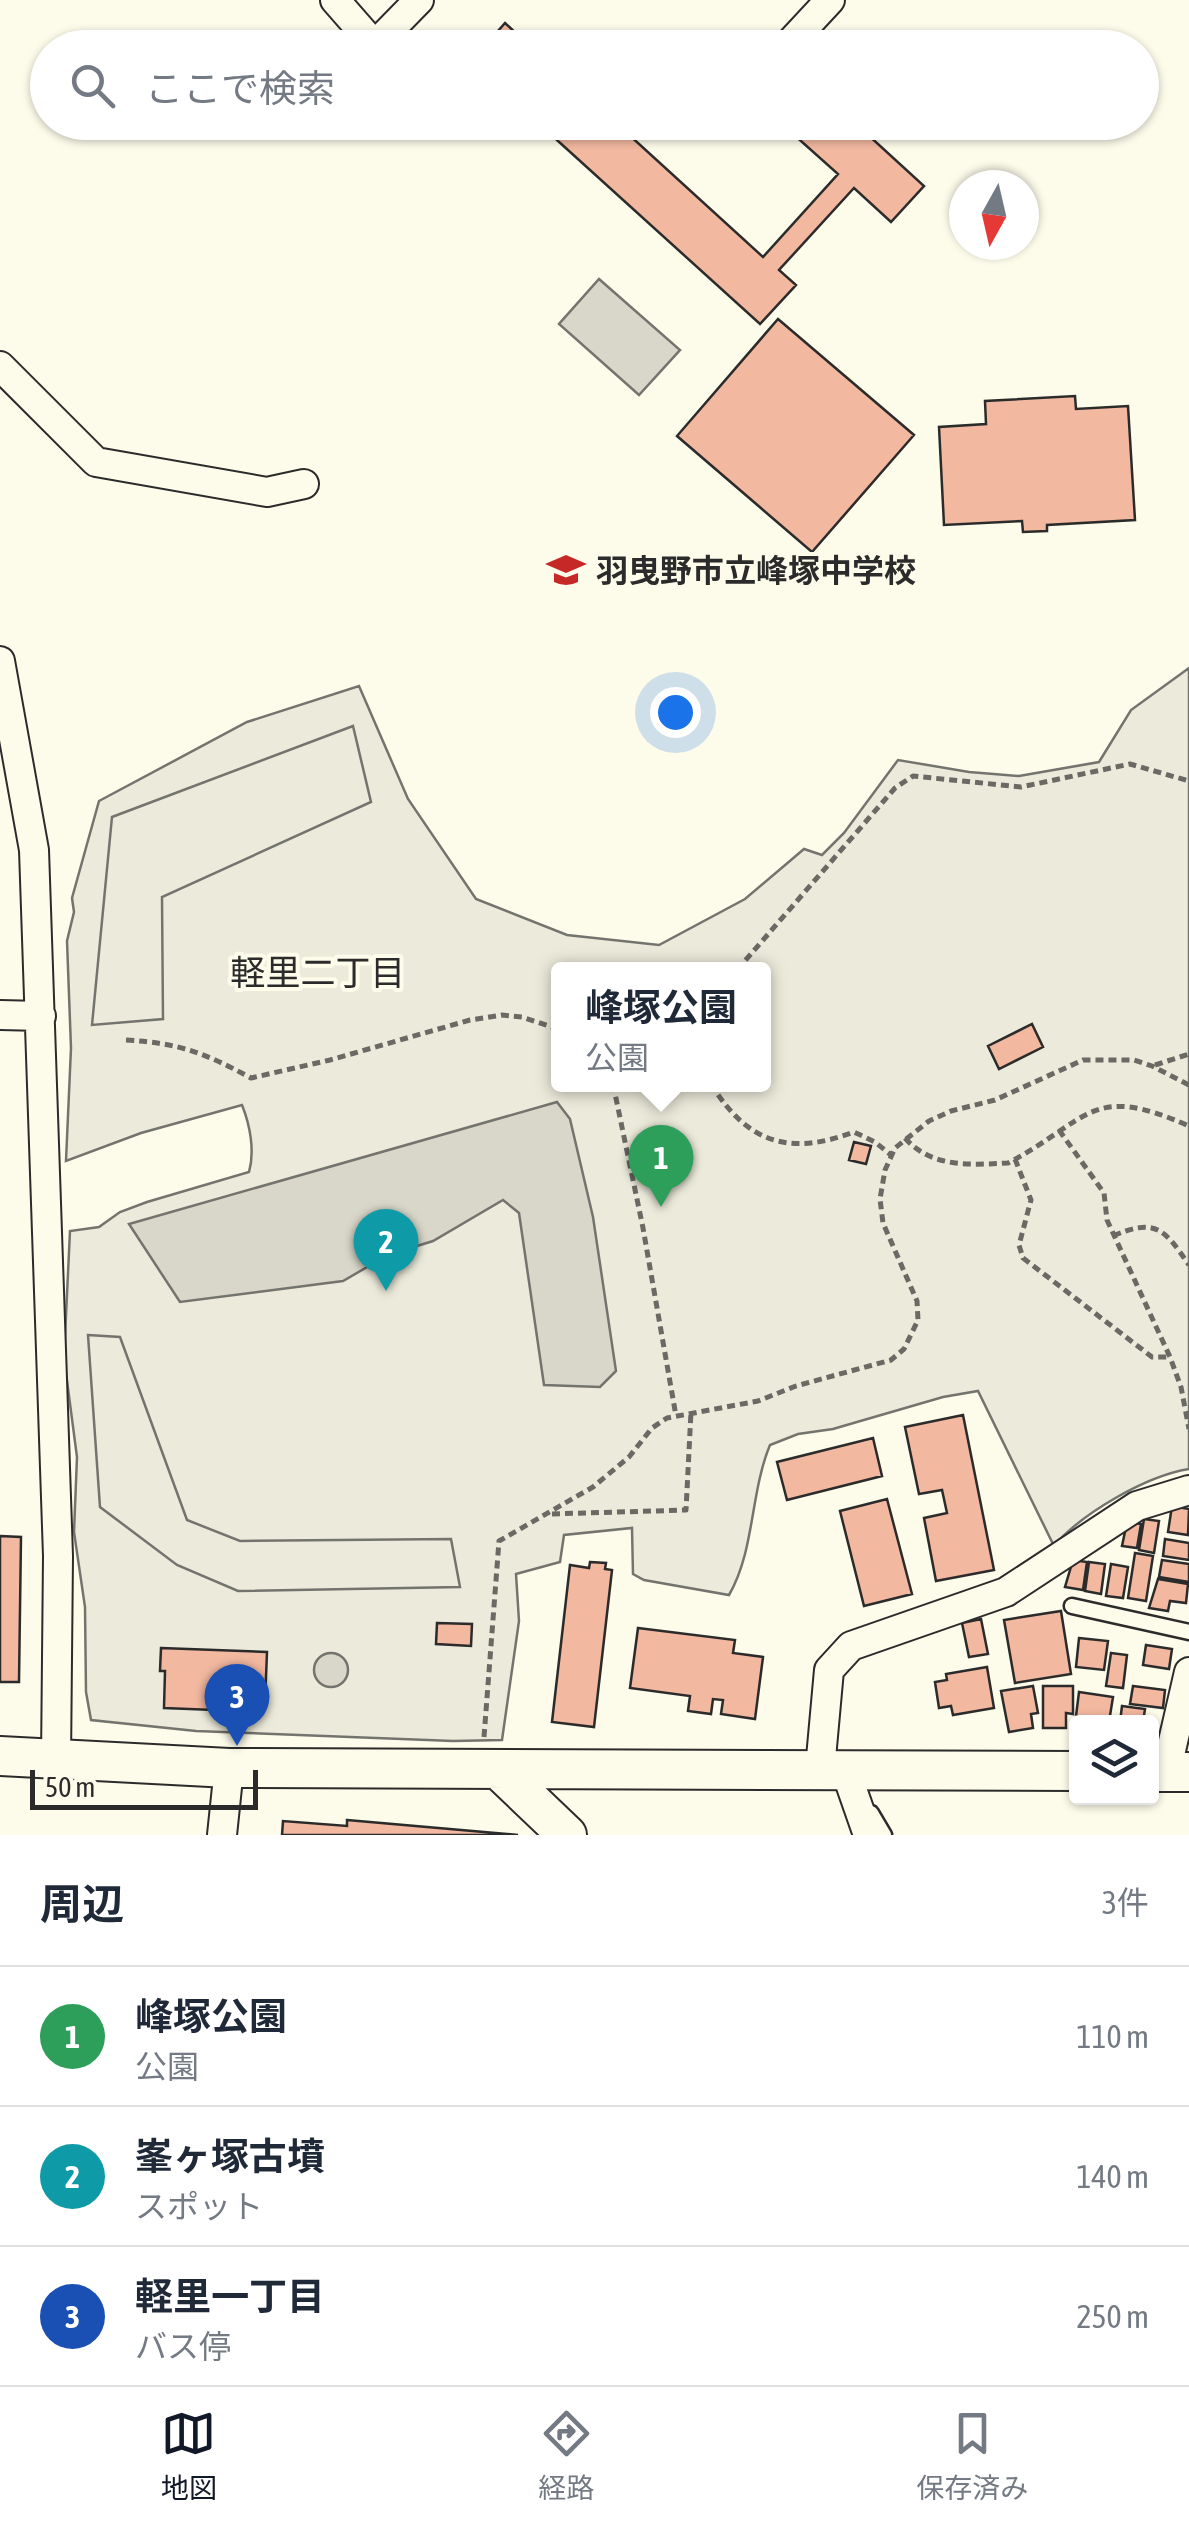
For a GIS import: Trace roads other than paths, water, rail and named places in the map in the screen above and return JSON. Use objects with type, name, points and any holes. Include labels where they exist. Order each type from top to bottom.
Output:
[{"type":"street","points":[[335,0],[362,30]]},
{"type":"street","points":[[391,30],[419,0]]},
{"type":"street","points":[[802,30],[830,0]]},
{"type":"street","points":[[0,366],[96,462],[267,492],[304,484]]},
{"type":"street","points":[[0,661],[34,850],[58,1556],[56,1760]]},
{"type":"street","points":[[0,1016],[41,1016]]},
{"type":"street","points":[[868,1835],[832,1769],[829,1670],[851,1646],[1006,1592],[1137,1506],[1189,1490]]},
{"type":"street","points":[[1169,1772],[1189,1672]]},
{"type":"street","points":[[0,1756],[229,1768],[491,1758],[832,1769],[1069,1771]]},
{"type":"street","points":[[491,1758],[567,1835]]},
{"type":"street","points":[[222,1835],[229,1768]]},
{"type":"lane","points":[[1072,1606],[1189,1632]]},
{"type":"lane","points":[[832,1769],[884,1835]]},
{"type":"place","name":"羽曳野市立峰塚中学校","points":[[566,570]]},
{"type":"place","name":"峰塚公園","points":[[661,1207]]},
{"type":"place","name":"峯ヶ塚古墳","points":[[386,1291]]},
{"type":"place","name":"軽里一丁目","points":[[237,1746]]},
{"type":"district","name":"軽里二丁目","points":[[318,972]]}]
